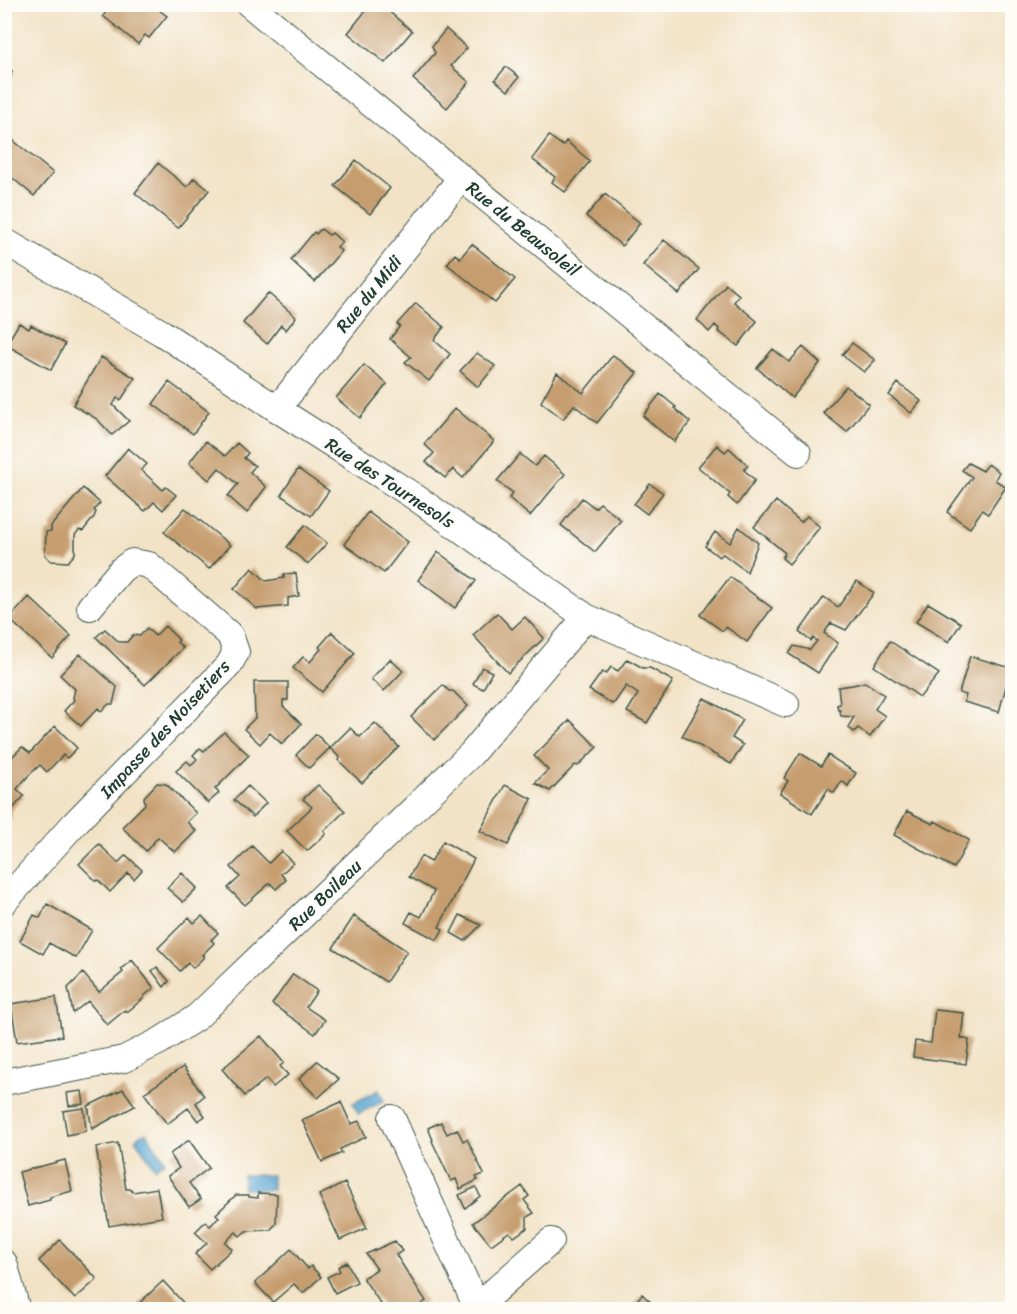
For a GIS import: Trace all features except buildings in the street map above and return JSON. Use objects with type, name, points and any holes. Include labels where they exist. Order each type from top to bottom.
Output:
[{"type":"street","name":"Rue du Beausoleil","points":[[249,4],[798,453]]},
{"type":"street","name":"Rue du Midi","points":[[277,409],[461,178]]},
{"type":"street","name":"Rue des Tournesols","points":[[4,241],[162,333],[412,495],[586,617],[786,704]]},
{"type":"street","name":"Impasse des Noisetiers","points":[[4,902],[75,824],[229,665],[236,652],[230,635],[149,565],[132,562],[121,570],[90,607]]},
{"type":"street","name":"Rue Boileau","points":[[4,1082],[124,1059],[160,1041],[197,1017],[471,754],[586,617]]},
{"type":"street","points":[[392,1118],[476,1308],[551,1241]]},
{"type":"street","points":[[4,1263],[17,1310]]},
{"type":"water","points":[[379,1090],[384,1101],[358,1114],[353,1103]]},
{"type":"water","points":[[146,1132],[165,1161],[155,1168],[135,1139]]},
{"type":"water","points":[[243,1175],[272,1175],[272,1190],[243,1189]]}]
